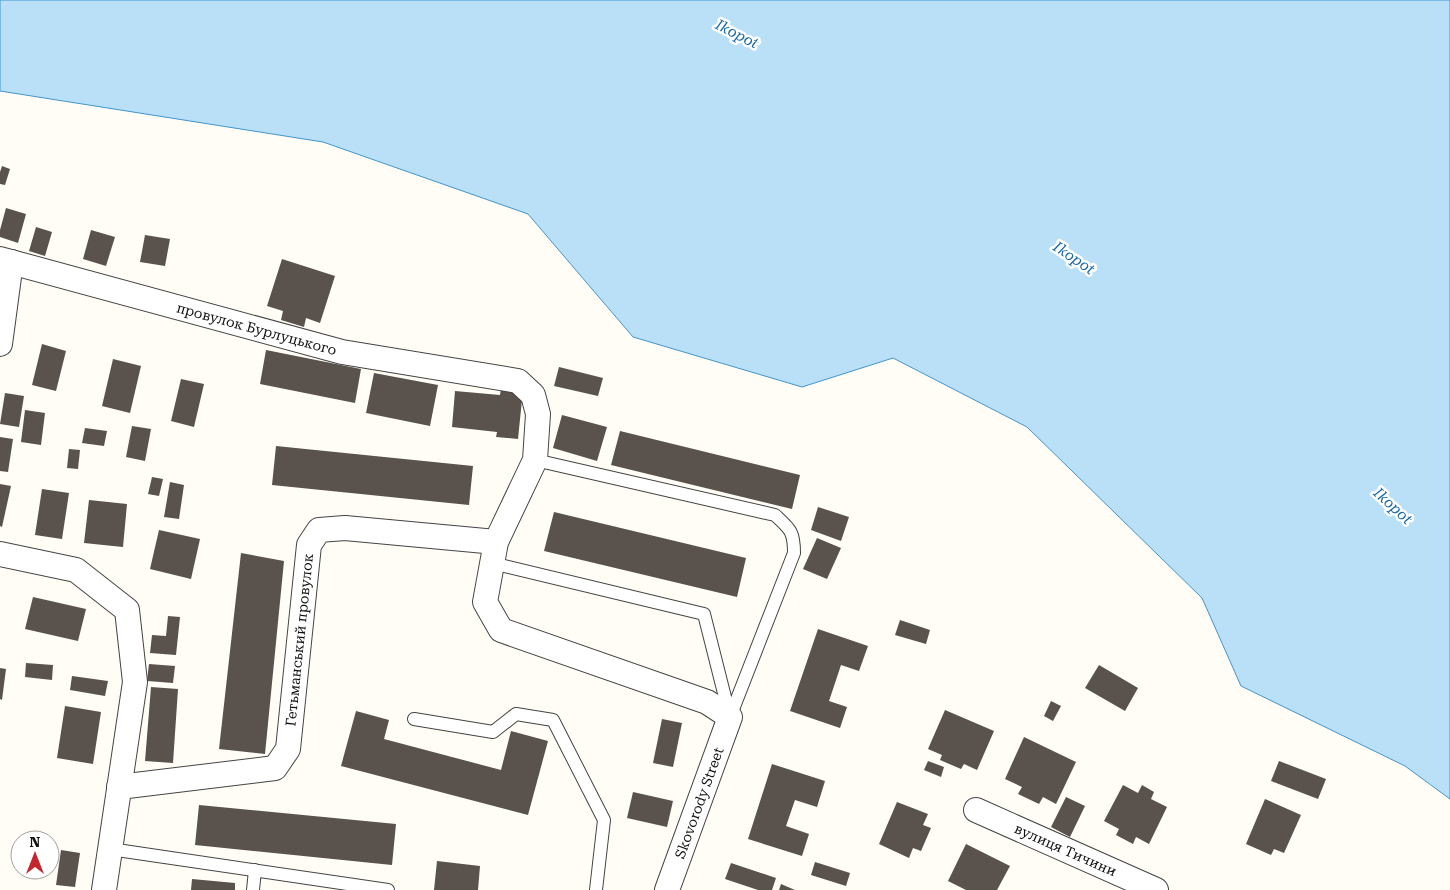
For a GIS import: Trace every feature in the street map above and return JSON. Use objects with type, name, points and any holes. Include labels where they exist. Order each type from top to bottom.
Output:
[{"type":"street","points":[[0,344],[6,260]]},
{"type":"street","name":"провулок Бурлуцького","points":[[6,260],[342,352],[518,381],[533,395],[538,414],[536,460]]},
{"type":"street","points":[[536,460],[494,552],[485,602],[501,630],[707,702],[730,717]]},
{"type":"street","name":"Гетьманський провулок","points":[[120,786],[275,768],[288,749],[309,545],[319,530],[345,528],[494,552]]},
{"type":"street","points":[[0,554],[76,570],[128,610],[136,682],[104,890]]},
{"type":"street","name":"Skovorody Street","points":[[667,890],[730,717]]},
{"type":"street","name":"вулиця Тичини","points":[[976,810],[1156,890]]},
{"type":"lane","points":[[536,460],[775,515],[788,527],[794,537],[794,553],[730,717]]},
{"type":"lane","points":[[494,552],[704,614],[730,717]]},
{"type":"lane","points":[[414,719],[493,732],[516,714],[552,720],[604,820],[596,890]]},
{"type":"lane","points":[[110,850],[388,890]]},
{"type":"lane","points":[[253,890],[255,870]]},
{"type":"water","name":"Ikopot","points":[[0,0],[1450,0],[1450,799],[1405,766],[1241,686],[1202,598],[1027,427],[893,358],[802,387],[633,337],[528,214],[323,142],[0,91]]},
{"type":"building","points":[[2,166],[10,169],[5,185],[0,184]]},
{"type":"building","points":[[6,208],[26,214],[18,243],[0,237]]},
{"type":"building","points":[[36,227],[52,232],[45,256],[29,251]]},
{"type":"building","points":[[91,230],[115,237],[106,266],[83,259]]},
{"type":"building","points":[[145,235],[170,239],[165,266],[140,262]]},
{"type":"building","points":[[282,259],[335,276],[320,323],[306,318],[304,327],[281,320],[283,311],[267,306]]},
{"type":"building","points":[[42,344],[66,351],[56,391],[32,385]]},
{"type":"building","points":[[266,350],[361,369],[355,403],[260,384]]},
{"type":"building","points":[[113,359],[141,366],[130,413],[102,406]]},
{"type":"building","points":[[559,367],[603,378],[598,396],[554,386]]},
{"type":"building","points":[[374,373],[438,385],[430,426],[366,413]]},
{"type":"building","points":[[181,379],[204,384],[194,427],[171,421]]},
{"type":"building","points":[[501,388],[523,390],[518,439],[496,437],[497,432],[452,427],[455,391],[500,395]]},
{"type":"building","points":[[5,393],[24,396],[19,427],[0,424]]},
{"type":"building","points":[[25,410],[45,413],[41,445],[21,442]]},
{"type":"building","points":[[562,415],[607,427],[597,461],[553,448]]},
{"type":"building","points":[[132,426],[151,429],[145,461],[126,457]]},
{"type":"building","points":[[85,428],[107,431],[104,446],[82,443]]},
{"type":"building","points":[[620,431],[800,475],[792,509],[611,465]]},
{"type":"building","points":[[0,437],[13,439],[8,472],[0,471]]},
{"type":"building","points":[[276,446],[473,466],[469,505],[272,485]]},
{"type":"building","points":[[69,449],[80,450],[78,469],[67,468]]},
{"type":"building","points":[[152,477],[163,479],[159,496],[148,494]]},
{"type":"building","points":[[170,482],[184,485],[179,519],[164,517]]},
{"type":"building","points":[[0,484],[11,486],[2,527],[0,526]]},
{"type":"building","points":[[42,489],[69,493],[62,539],[35,535]]},
{"type":"building","points":[[89,500],[127,504],[123,547],[84,543]]},
{"type":"building","points":[[818,507],[849,517],[841,541],[811,530]]},
{"type":"building","points":[[554,512],[746,558],[737,597],[544,551]]},
{"type":"building","points":[[159,530],[200,539],[191,579],[150,569]]},
{"type":"building","points":[[817,538],[841,548],[827,579],[803,569]]},
{"type":"building","points":[[241,553],[284,561],[265,754],[219,749]]},
{"type":"building","points":[[33,597],[86,609],[78,641],[25,629]]},
{"type":"building","points":[[168,616],[180,617],[176,655],[150,653],[152,635],[166,636]]},
{"type":"building","points":[[900,620],[930,630],[926,644],[895,635]]},
{"type":"building","points":[[818,629],[868,646],[859,671],[841,665],[829,701],[847,707],[840,728],[790,711]]},
{"type":"building","points":[[26,663],[53,665],[52,680],[25,677]]},
{"type":"building","points":[[149,664],[175,666],[173,683],[147,681]]},
{"type":"building","points":[[1099,665],[1138,688],[1125,711],[1085,688]]},
{"type":"building","points":[[0,668],[6,669],[2,700],[0,699]]},
{"type":"building","points":[[72,676],[108,681],[105,696],[70,690]]},
{"type":"building","points":[[151,687],[178,689],[173,763],[145,761]]},
{"type":"building","points":[[1051,701],[1061,706],[1053,721],[1044,716]]},
{"type":"building","points":[[65,706],[101,712],[93,764],[57,758]]},
{"type":"building","points":[[945,710],[994,731],[977,770],[964,764],[961,769],[940,760],[942,755],[928,749]]},
{"type":"building","points":[[356,711],[389,720],[384,739],[501,770],[511,731],[548,741],[528,815],[341,766]]},
{"type":"building","points":[[662,719],[682,723],[673,767],[653,763]]},
{"type":"building","points":[[1024,737],[1076,762],[1056,804],[1043,797],[1039,804],[1018,794],[1022,787],[1005,779]]},
{"type":"building","points":[[928,761],[944,767],[941,777],[924,770]]},
{"type":"building","points":[[1279,761],[1326,779],[1318,799],[1271,781]]},
{"type":"building","points":[[772,764],[825,781],[817,807],[795,800],[786,826],[809,834],[802,856],[748,839]]},
{"type":"building","points":[[1123,785],[1138,793],[1142,785],[1154,792],[1151,799],[1167,807],[1149,844],[1136,837],[1133,844],[1116,835],[1119,829],[1104,821]]},
{"type":"building","points":[[633,792],[673,801],[667,827],[627,818]]},
{"type":"building","points":[[1066,797],[1085,806],[1070,837],[1051,827]]},
{"type":"building","points":[[1265,799],[1301,815],[1284,853],[1274,849],[1271,855],[1246,844]]},
{"type":"building","points":[[897,802],[928,814],[923,825],[931,828],[921,851],[913,848],[909,858],[879,844]]},
{"type":"building","points":[[199,805],[396,824],[392,865],[195,845]]},
{"type":"building","points":[[966,844],[1010,866],[997,890],[966,890],[948,881]]},
{"type":"building","points":[[61,850],[80,853],[75,887],[56,885],[57,880],[60,880]]},
{"type":"building","points":[[437,861],[480,866],[478,890],[434,890]]},
{"type":"building","points":[[815,862],[850,873],[846,886],[811,875]]},
{"type":"building","points":[[731,863],[776,878],[772,890],[758,890],[725,879]]},
{"type":"building","points":[[192,879],[235,883],[235,890],[191,890]]},
{"type":"building","points":[[781,884],[795,890],[779,890]]}]
